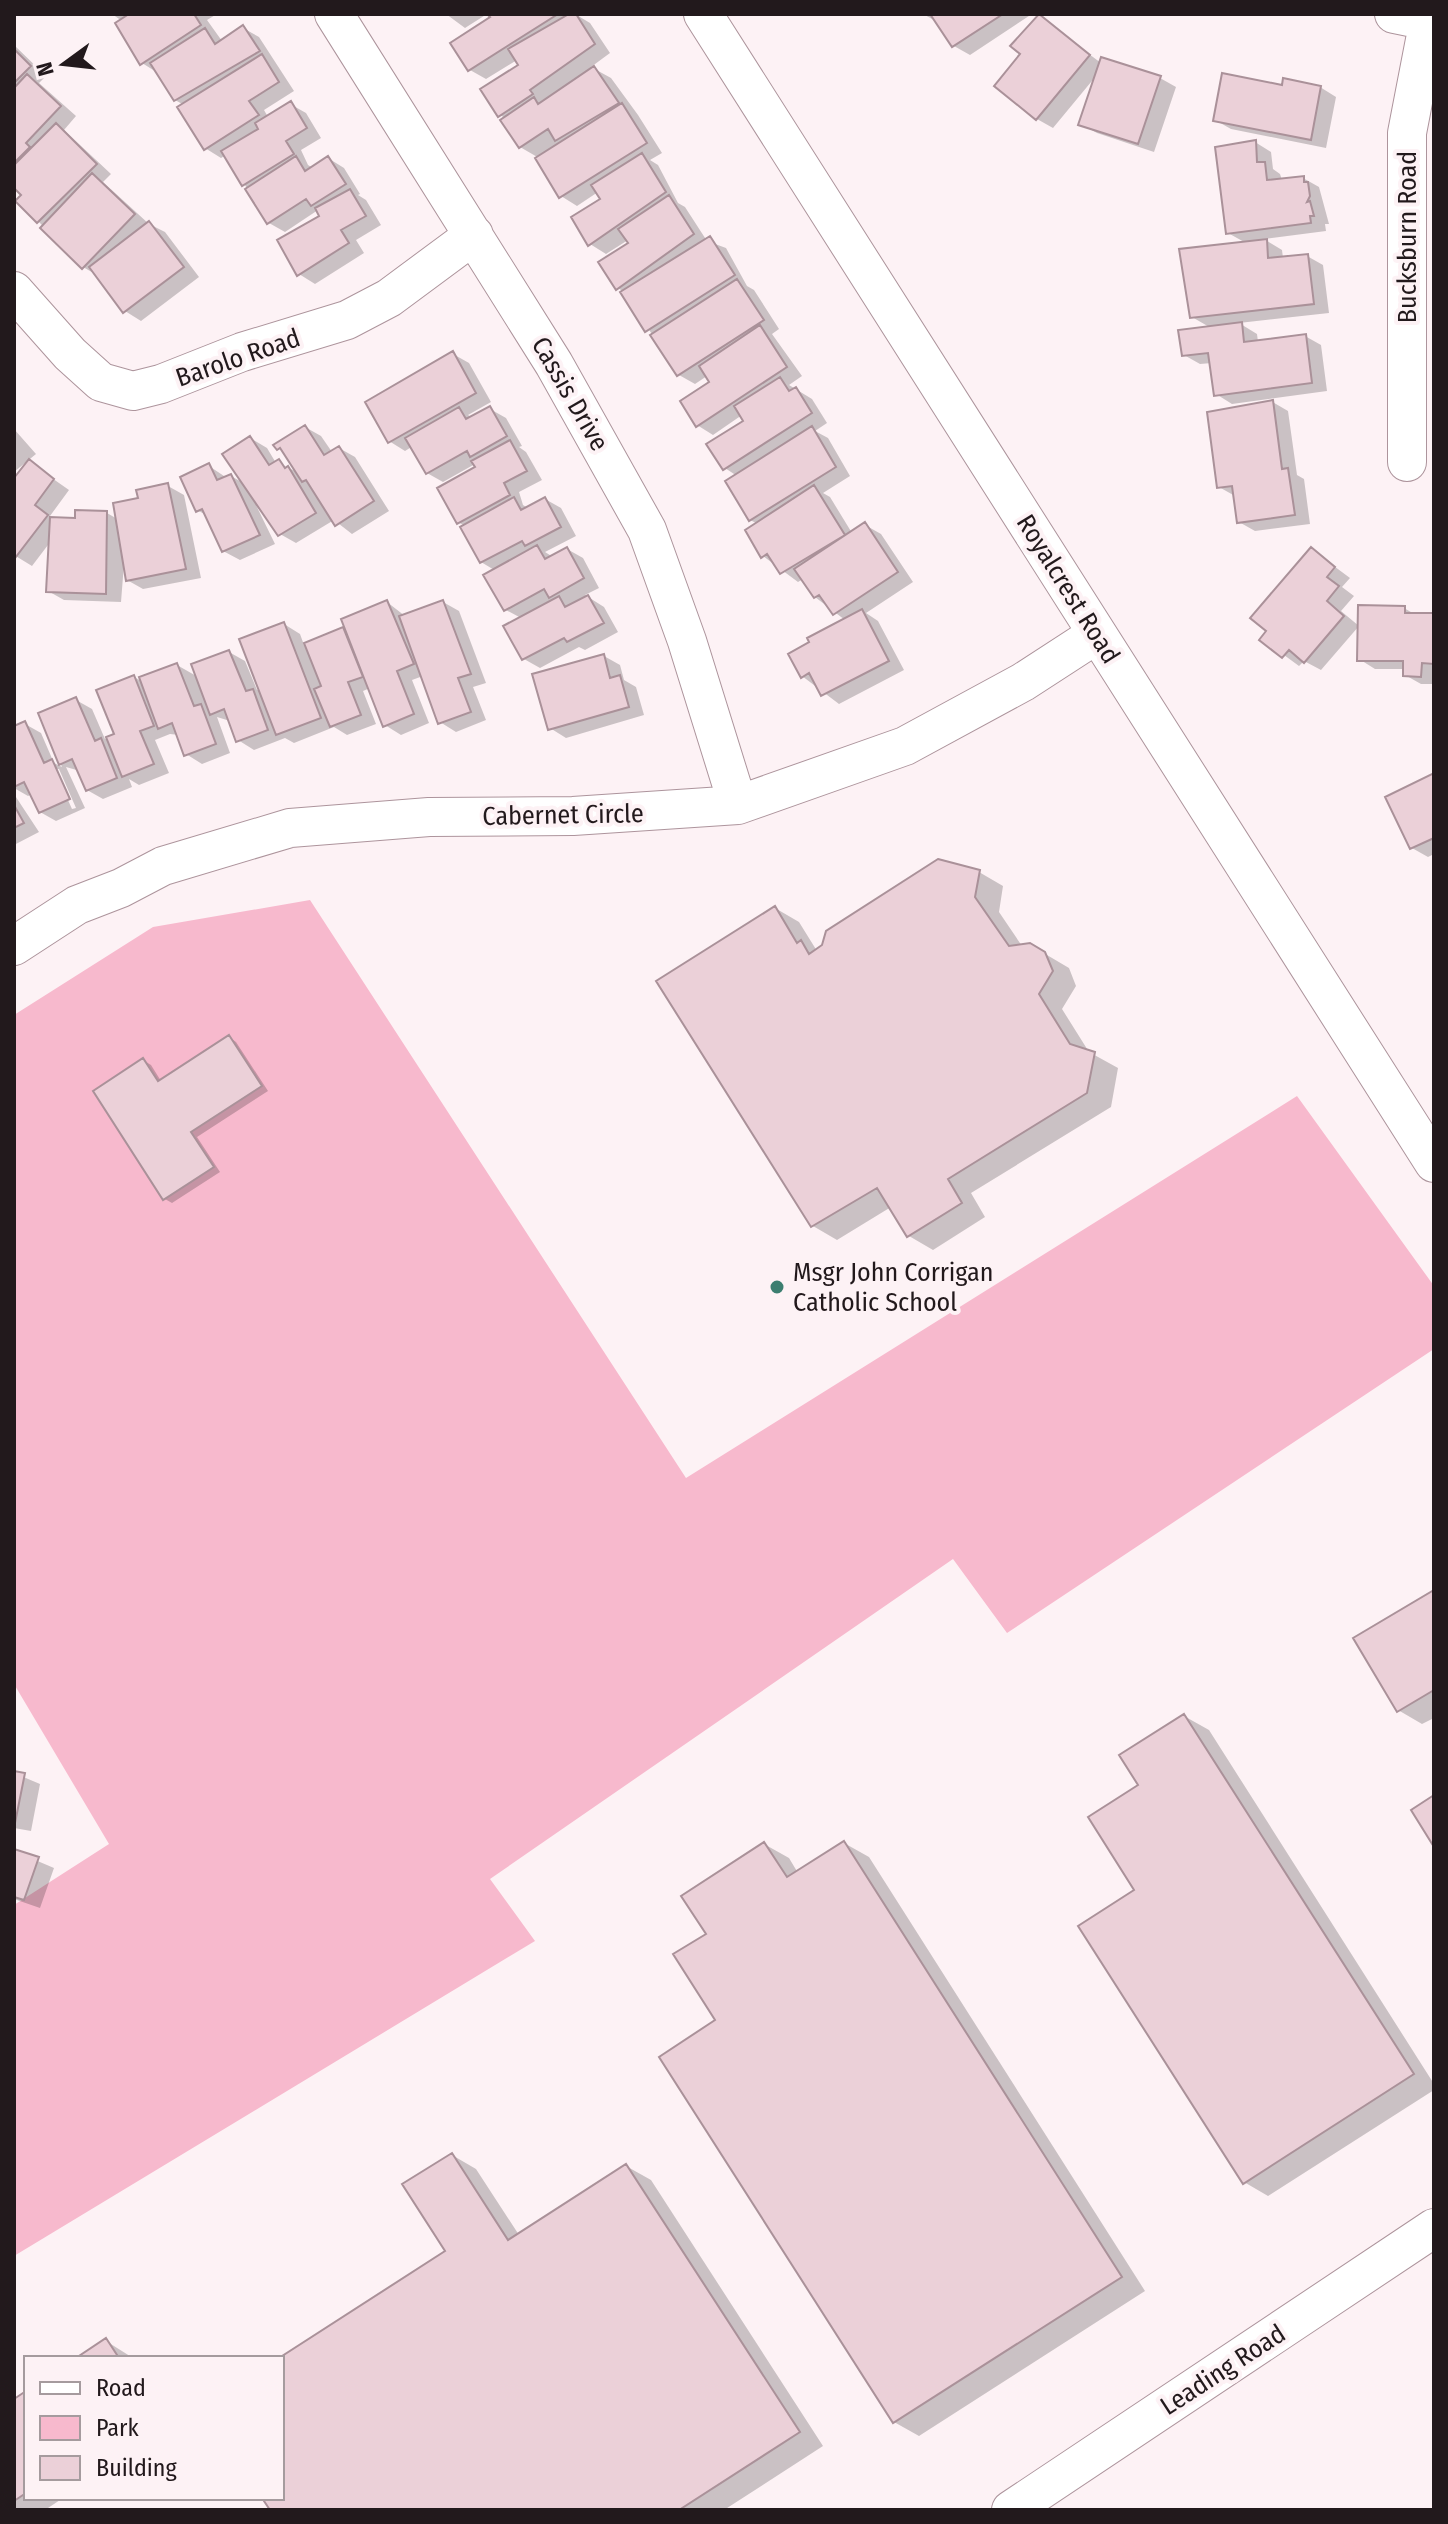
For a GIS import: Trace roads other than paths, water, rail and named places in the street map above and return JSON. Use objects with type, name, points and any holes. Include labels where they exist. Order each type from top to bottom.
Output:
[{"type":"street","name":"Cassis Drive","points":[[334,14],[554,364],[647,530],[687,641],[738,805]]},
{"type":"street","name":"Royalcrest Road","points":[[703,14],[1434,1163]]},
{"type":"street","name":"Bucksburn Road","points":[[1407,462],[1407,133],[1417,16]]},
{"type":"street","name":"Barolo Road","points":[[14,291],[70,354],[101,382],[133,391],[161,384],[242,352],[347,320],[389,298],[474,235]]},
{"type":"street","name":"Cabernet Circle","points":[[14,946],[77,905],[163,866],[290,828],[429,817],[573,816],[738,805],[905,746],[1023,682],[1097,634]]},
{"type":"street","name":"Leading Road","points":[[1011,2510],[1434,2228]]},
{"type":"place","name":"Msgr John Corrigan Catholic School","points":[[777,1287]]}]
